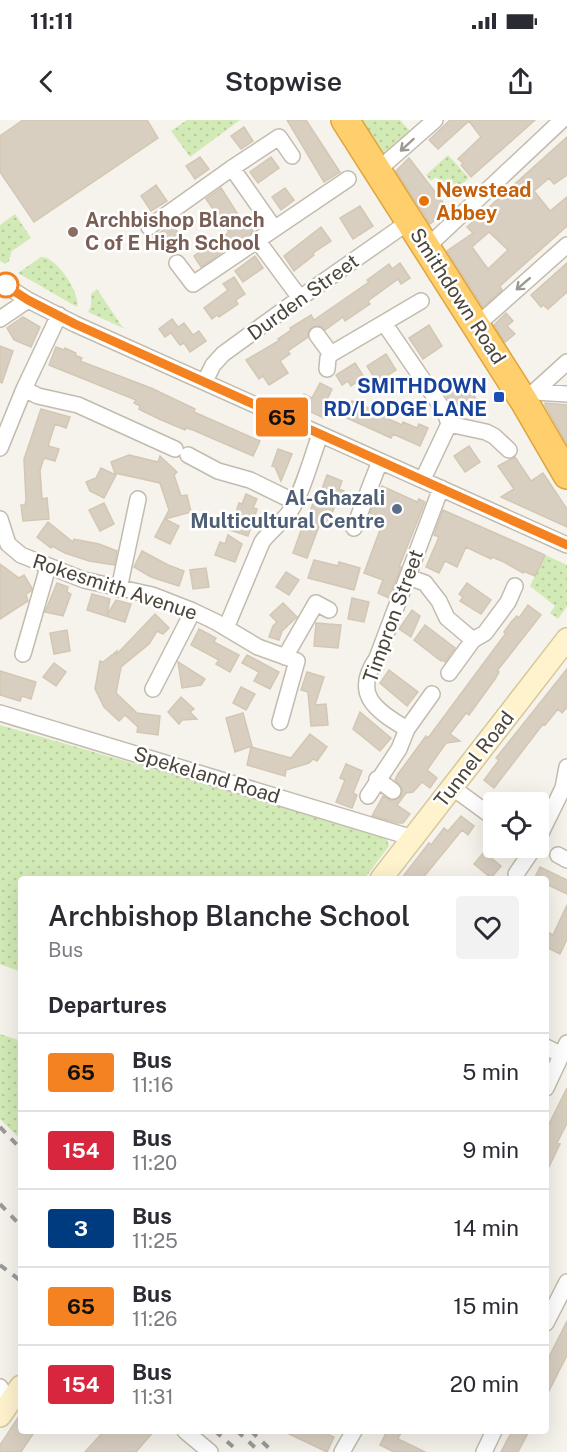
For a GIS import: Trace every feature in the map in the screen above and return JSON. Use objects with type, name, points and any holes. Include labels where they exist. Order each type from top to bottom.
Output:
[{"type":"highway","name":"Smithdown Road","points":[[345,120],[477,325],[530,396],[567,475]]},
{"type":"main road","name":"Tunnel Road","points":[[383,876],[567,639]]},
{"type":"street","points":[[378,170],[435,120]]},
{"type":"street","points":[[427,247],[562,120]]},
{"type":"street","points":[[149,227],[279,137],[292,156]]},
{"type":"street","points":[[232,168],[274,228]]},
{"type":"street","points":[[177,263],[193,284],[348,179]]},
{"type":"street","name":"Durden Street","points":[[205,381],[213,365],[223,354],[410,221]]},
{"type":"street","points":[[257,240],[300,298]]},
{"type":"street","points":[[477,325],[567,245]]},
{"type":"street","points":[[0,282],[28,300],[75,324],[567,545]]},
{"type":"street","points":[[0,319],[28,300]]},
{"type":"street","points":[[327,369],[328,358],[332,354],[421,300]]},
{"type":"street","points":[[0,448],[24,389],[60,315]]},
{"type":"street","points":[[384,323],[445,412],[449,424],[423,479]]},
{"type":"street","points":[[317,335],[332,354]]},
{"type":"street","points":[[530,396],[567,362]]},
{"type":"street","points":[[24,389],[38,396],[78,405],[182,452],[218,471],[250,480],[295,502]]},
{"type":"street","points":[[530,396],[567,394]]},
{"type":"street","points":[[449,424],[486,432],[509,450]]},
{"type":"street","points":[[221,625],[262,542],[288,514],[295,502],[320,435]]},
{"type":"street","points":[[354,528],[380,461]]},
{"type":"street","name":"Timpron Street","points":[[406,729],[370,701],[365,689],[369,671],[377,658],[441,488]]},
{"type":"street","points":[[119,589],[138,499]]},
{"type":"street","name":"Rokesmith Avenue","points":[[0,524],[8,544],[21,555],[84,580],[152,595],[193,611],[258,647],[291,659]]},
{"type":"street","points":[[22,654],[48,567]]},
{"type":"street","points":[[408,577],[425,583],[433,591],[447,618],[474,640]]},
{"type":"street","points":[[449,672],[474,640],[485,633],[508,602],[515,586]]},
{"type":"street","points":[[280,722],[291,659],[316,603],[329,610]]},
{"type":"street","points":[[153,689],[193,611]]},
{"type":"street","points":[[368,796],[377,779],[399,749],[406,729],[432,694]]},
{"type":"street","name":"Spekeland Road","points":[[0,713],[413,838]]},
{"type":"street","points":[[549,816],[563,788],[567,767]]},
{"type":"street","points":[[377,779],[393,791]]},
{"type":"street","points":[[453,788],[483,810]]},
{"type":"street","points":[[516,874],[526,858]]},
{"type":"street","points":[[549,1047],[564,1049],[549,1082]]},
{"type":"street","points":[[552,1294],[567,1282]]},
{"type":"street","points":[[189,1434],[210,1452]]},
{"type":"street","points":[[347,1450],[353,1434]]},
{"type":"street","points":[[485,1450],[493,1434]]},
{"type":"green space","points":[[187,120],[240,120],[190,157],[171,131]]},
{"type":"green space","points":[[359,120],[400,120],[410,131],[382,155]]},
{"type":"green space","points":[[448,155],[469,178],[451,194],[436,177],[431,181],[426,175]]},
{"type":"green space","points":[[15,214],[31,238],[12,251],[9,261],[5,264],[0,261],[0,225]]},
{"type":"green space","points":[[41,257],[54,262],[66,276],[75,293],[77,307],[18,273]]},
{"type":"green space","points":[[97,289],[123,328],[88,312],[91,306],[91,294]]},
{"type":"green space","points":[[545,555],[567,565],[567,606],[558,619],[550,613],[555,606],[530,586]]},
{"type":"green space","points":[[0,725],[386,836],[389,846],[366,876],[18,876],[18,971],[0,964]]},
{"type":"green space","points":[[0,1034],[18,1040],[18,1137],[0,1119]]},
{"type":"building","points":[[23,120],[147,120],[158,138],[34,222],[0,172],[0,136]]},
{"type":"building","points":[[287,120],[306,120],[340,172],[324,182]]},
{"type":"building","points":[[450,120],[535,120],[471,177],[458,159],[481,137],[469,121],[438,149],[429,140]]},
{"type":"building","points":[[244,127],[253,141],[241,149],[231,136]]},
{"type":"building","points":[[567,137],[567,175],[554,184],[549,178],[534,191],[550,211],[567,197],[567,226],[500,286],[502,290],[483,307],[447,251],[473,233],[467,227]],"holes":[[[489,232],[508,250],[488,269],[472,247]]]},
{"type":"building","points":[[200,157],[209,169],[195,179],[186,166]]},
{"type":"building","points":[[271,157],[279,168],[258,183],[250,172]]},
{"type":"building","points":[[409,158],[449,210],[430,224],[396,171]]},
{"type":"building","points":[[156,185],[167,201],[151,211],[141,196]]},
{"type":"building","points":[[221,188],[244,224],[247,222],[253,231],[201,267],[194,256],[229,232],[206,199]]},
{"type":"building","points":[[285,188],[294,200],[281,210],[272,197]]},
{"type":"building","points":[[360,206],[373,226],[353,239],[340,218]]},
{"type":"building","points":[[172,224],[180,236],[160,250],[151,239]]},
{"type":"building","points":[[321,227],[331,241],[313,253],[314,255],[294,271],[284,256]]},
{"type":"building","points":[[255,256],[263,268],[243,282],[235,271]]},
{"type":"building","points":[[400,263],[410,278],[401,284],[398,279],[368,301],[370,304],[345,321],[343,317],[325,330],[320,326],[312,327],[308,332],[308,337],[288,351],[290,354],[280,361],[288,373],[269,385],[263,376],[259,379],[246,360],[280,340],[278,339],[291,330],[290,328],[311,315],[314,320],[369,282],[367,280],[389,264],[392,269]]},
{"type":"building","points":[[567,263],[567,292],[548,309],[543,305],[541,307],[531,295]]},
{"type":"building","points":[[234,277],[245,294],[236,300],[238,304],[212,319],[204,308],[228,290],[223,284]]},
{"type":"building","points":[[506,313],[513,321],[507,326],[515,334],[505,342],[494,325]]},
{"type":"building","points":[[23,317],[40,327],[31,347],[14,340],[7,328]]},
{"type":"building","points":[[172,319],[178,327],[184,323],[193,335],[199,331],[206,341],[190,352],[184,343],[180,345],[171,333],[165,337],[159,329]]},
{"type":"building","points":[[429,325],[442,346],[423,359],[409,338]]},
{"type":"building","points":[[0,346],[13,351],[2,383],[0,382]]},
{"type":"building","points":[[56,347],[76,353],[75,355],[82,358],[80,361],[151,388],[195,409],[194,412],[260,441],[253,456],[193,430],[186,428],[185,430],[159,419],[139,409],[140,406],[134,403],[136,400],[49,365]]},
{"type":"building","points":[[386,354],[396,370],[377,382],[367,366]]},
{"type":"building","points":[[355,363],[364,377],[351,386],[348,381],[342,385],[336,375]]},
{"type":"building","points":[[463,380],[477,400],[457,413],[444,392]]},
{"type":"building","points":[[320,383],[332,389],[325,404],[334,408],[324,418],[298,406],[304,394],[312,398]]},
{"type":"building","points":[[352,401],[402,425],[403,422],[417,428],[419,424],[428,428],[420,446],[393,434],[391,438],[345,417]]},
{"type":"building","points":[[545,403],[567,405],[567,444],[545,405]]},
{"type":"building","points":[[41,409],[70,417],[66,428],[55,424],[48,446],[59,449],[55,461],[44,458],[40,470],[42,499],[47,498],[49,519],[23,521],[21,505],[25,505],[26,500],[24,459]]},
{"type":"building","points":[[469,446],[480,462],[465,472],[454,456]]},
{"type":"building","points":[[278,449],[292,454],[281,481],[275,467],[272,466]]},
{"type":"building","points":[[129,455],[158,462],[160,456],[177,472],[174,475],[181,496],[187,495],[191,512],[165,519],[179,526],[170,544],[155,537],[169,510],[160,483],[115,473],[111,462]]},
{"type":"building","points":[[515,457],[531,481],[543,473],[567,509],[567,527],[501,497],[514,489],[498,466]]},
{"type":"building","points":[[101,468],[116,475],[104,498],[90,491],[86,482],[96,478]]},
{"type":"building","points":[[327,475],[342,481],[339,489],[344,491],[339,504],[336,503],[328,524],[321,521],[307,558],[293,553],[303,525],[305,526],[314,500],[317,496],[319,497]]},
{"type":"building","points":[[382,486],[417,502],[419,499],[425,502],[389,598],[378,593],[383,580],[364,573],[384,519],[370,513]]},
{"type":"building","points":[[246,494],[257,499],[253,508],[257,509],[248,536],[230,530],[239,503],[242,504]]},
{"type":"building","points":[[104,503],[114,524],[100,531],[89,510]]},
{"type":"building","points":[[443,510],[545,555],[535,576],[523,571],[523,573],[504,562],[492,557],[491,559],[466,547],[457,567],[445,561],[439,573],[426,567],[439,537],[434,535]]},
{"type":"building","points":[[48,522],[73,542],[74,539],[99,544],[117,551],[114,565],[89,561],[52,546],[51,548],[37,537]]},
{"type":"building","points":[[228,535],[242,544],[235,562],[215,555],[220,542],[225,544]]},
{"type":"building","points":[[142,551],[184,571],[179,586],[151,577],[134,567]]},
{"type":"building","points":[[314,560],[338,566],[339,562],[360,568],[354,590],[308,578]]},
{"type":"building","points":[[0,564],[19,578],[24,575],[32,588],[26,594],[28,601],[0,619]]},
{"type":"building","points":[[206,568],[209,587],[193,589],[190,570]]},
{"type":"building","points":[[286,572],[299,580],[289,595],[276,587]]},
{"type":"building","points":[[57,583],[68,587],[67,592],[71,594],[63,616],[45,612]]},
{"type":"building","points":[[467,583],[491,600],[481,614],[460,601],[463,597],[459,594]]},
{"type":"building","points":[[92,594],[110,599],[107,615],[116,600],[131,604],[125,622],[87,610]]},
{"type":"building","points":[[352,598],[369,602],[364,622],[348,619]]},
{"type":"building","points":[[283,603],[297,617],[282,631],[279,640],[269,637],[277,622],[270,615]]},
{"type":"building","points":[[528,605],[541,615],[497,671],[499,672],[495,679],[469,715],[466,713],[450,734],[460,741],[446,743],[427,770],[437,778],[430,788],[422,782],[413,792],[406,793],[397,805],[410,814],[403,823],[372,816],[383,796],[392,801],[401,796],[402,788],[395,780],[398,774],[426,736],[428,738],[506,633],[504,632],[512,621],[517,616],[519,618]]},
{"type":"building","points":[[412,610],[420,616],[411,637],[399,629]]},
{"type":"building","points":[[155,614],[169,628],[163,634],[157,631],[149,644],[121,667],[116,693],[137,713],[160,716],[158,735],[137,732],[138,727],[125,715],[119,721],[104,707],[95,689],[100,661],[103,662],[117,651],[116,655]]},
{"type":"building","points":[[316,623],[341,625],[338,648],[314,646]]},
{"type":"building","points":[[425,625],[455,648],[445,662],[414,640]]},
{"type":"building","points":[[199,629],[216,638],[214,642],[239,655],[230,672],[216,664],[219,660],[191,645]]},
{"type":"building","points":[[67,630],[70,651],[54,654],[50,633]]},
{"type":"building","points":[[247,655],[279,672],[270,689],[254,681],[259,672],[242,663]]},
{"type":"building","points":[[178,662],[205,679],[201,685],[182,688]]},
{"type":"building","points":[[54,663],[66,672],[56,686],[43,677]]},
{"type":"building","points":[[567,669],[567,707],[562,713],[558,709],[545,725],[543,724],[494,788],[484,780],[499,760],[496,758]]},
{"type":"building","points":[[389,670],[418,692],[407,706],[380,683]]},
{"type":"building","points":[[0,671],[36,682],[31,699],[22,696],[20,701],[0,695]]},
{"type":"building","points":[[307,672],[324,677],[315,705],[326,704],[328,725],[311,726],[308,692],[301,690]]},
{"type":"building","points":[[241,687],[255,694],[246,710],[233,703]]},
{"type":"building","points":[[181,697],[194,709],[190,712],[197,719],[182,720],[179,724],[168,712]]},
{"type":"building","points":[[360,712],[391,738],[380,751],[353,729]]},
{"type":"building","points":[[243,713],[252,746],[235,752],[226,718]]},
{"type":"building","points":[[310,734],[327,747],[317,761],[313,759],[309,763],[286,770],[285,776],[247,765],[251,747],[291,758]]},
{"type":"building","points":[[346,764],[362,771],[353,793],[357,795],[352,808],[336,802],[345,780],[340,778]]},
{"type":"building","points":[[461,816],[474,826],[468,835],[462,830],[424,876],[403,876],[429,843],[431,845],[444,828],[448,831]]},
{"type":"building","points":[[483,853],[483,858],[491,858],[501,866],[493,876],[489,876],[474,864]]},
{"type":"building","points":[[540,867],[567,880],[567,894],[549,885],[549,876],[536,876]]},
{"type":"building","points":[[567,905],[567,939],[560,954],[549,948],[549,933],[553,935]]},
{"type":"building","points":[[567,1088],[567,1123],[549,1167],[549,1124]]},
{"type":"building","points":[[567,1321],[567,1355],[549,1391],[549,1357]]},
{"type":"building","points":[[18,1418],[18,1434],[33,1434],[21,1452],[0,1452],[0,1445]]},
{"type":"building","points":[[101,1434],[151,1434],[136,1452],[85,1452]]},
{"type":"building","points":[[289,1434],[328,1434],[334,1437],[327,1452]]},
{"type":"building","points":[[386,1434],[400,1434],[398,1439],[425,1452],[394,1452],[380,1445]]},
{"type":"building","points":[[510,1434],[527,1434],[518,1452],[501,1452]]},
{"type":"railway","points":[[0,1127],[18,1146]]},
{"type":"railway","points":[[0,1204],[18,1223]]},
{"type":"railway","points":[[0,1265],[18,1279]]},
{"type":"railway","points":[[218,1434],[239,1452]]},
{"type":"railway","points":[[240,1434],[260,1452]]},
{"type":"railway","points":[[254,1434],[273,1452]]},
{"type":"bus line","name":"65","points":[[0,282],[28,300],[75,324],[567,545]]},
{"type":"place","name":"Newstead Abbey","points":[[424,201]]},
{"type":"place","name":"Archbishop Blanch C of E High School","points":[[73,232]]},
{"type":"place","name":"SMITHDOWN RD/LODGE LANE","points":[[499,397]]},
{"type":"place","name":"Al-Ghazali Multicultural Centre","points":[[397,509]]}]
